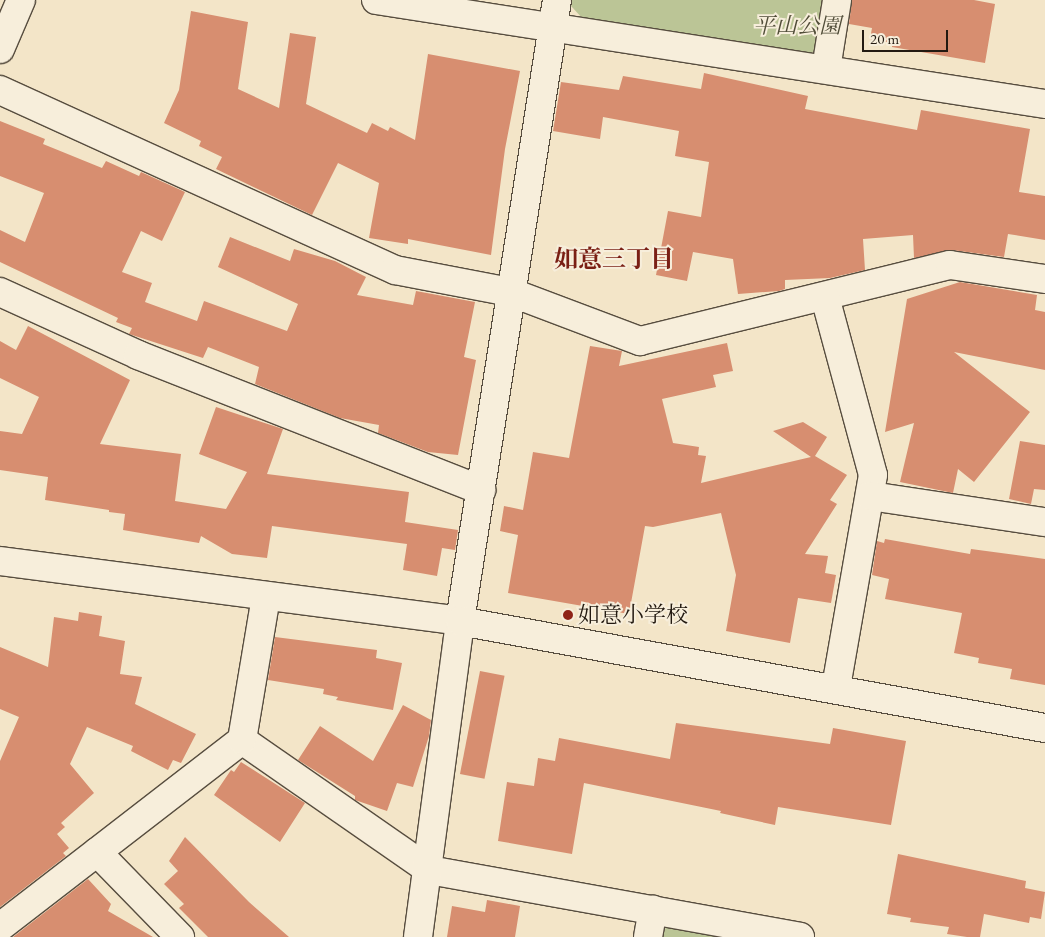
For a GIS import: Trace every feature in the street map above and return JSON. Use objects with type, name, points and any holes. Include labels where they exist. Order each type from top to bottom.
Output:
[{"type":"street","points":[[0,49],[21,0]]},
{"type":"street","points":[[376,0],[1045,104]]},
{"type":"street","points":[[418,937],[429,870],[460,621],[557,0]]},
{"type":"street","points":[[826,69],[837,0]]},
{"type":"street","points":[[0,90],[395,270],[510,292],[640,341],[950,265],[1045,279]]},
{"type":"street","points":[[0,292],[138,355],[480,490]]},
{"type":"street","points":[[825,297],[873,475],[836,688]]},
{"type":"street","points":[[870,496],[1045,522]]},
{"type":"street","points":[[0,561],[460,621],[836,688],[1045,728]]},
{"type":"street","points":[[0,927],[242,740],[266,596]]},
{"type":"street","points":[[242,740],[429,870],[800,937]]},
{"type":"street","points":[[97,852],[180,937]]},
{"type":"street","points":[[648,937],[653,909]]},
{"type":"green space","name":"平山公園","points":[[572,0],[828,0],[821,46],[810,54],[584,20],[571,6]]},
{"type":"green space","points":[[668,926],[729,937],[656,937]]},
{"type":"building","points":[[852,0],[974,0],[995,4],[985,63],[892,47],[892,43],[870,39],[872,28],[849,24]]},
{"type":"building","points":[[191,11],[248,22],[238,89],[279,108],[290,33],[316,37],[306,104],[367,133],[372,123],[388,131],[390,127],[415,140],[428,54],[520,71],[505,149],[491,255],[408,239],[408,244],[369,238],[379,183],[338,163],[312,215],[216,169],[222,157],[199,146],[201,141],[164,123],[179,90]]},
{"type":"building","points":[[704,73],[808,96],[805,109],[917,130],[921,110],[1030,129],[1019,192],[1045,196],[1045,240],[1008,234],[1004,257],[952,250],[914,258],[913,235],[863,239],[865,270],[830,278],[785,280],[785,289],[779,291],[738,294],[733,259],[693,252],[687,281],[656,275],[668,211],[701,217],[709,162],[675,156],[679,131],[603,117],[600,139],[553,131],[561,82],[619,90],[623,76],[701,89]]},
{"type":"building","points":[[0,121],[45,139],[43,144],[102,168],[106,161],[139,176],[141,172],[185,192],[162,241],[141,231],[122,272],[152,283],[145,302],[197,321],[204,301],[287,331],[298,304],[218,267],[230,237],[290,261],[294,249],[335,261],[366,277],[357,295],[413,305],[416,291],[475,302],[464,357],[476,360],[458,455],[428,452],[378,433],[379,425],[340,418],[255,384],[259,367],[208,347],[203,358],[129,334],[132,328],[116,322],[118,318],[0,262],[0,230],[25,242],[44,193],[0,176]]},
{"type":"building","points":[[960,282],[1037,295],[1035,310],[1045,312],[1045,370],[954,352],[1030,412],[974,482],[958,469],[953,493],[900,482],[914,423],[885,432],[907,299]]},
{"type":"building","points":[[28,326],[130,380],[100,444],[181,454],[175,501],[226,509],[247,472],[199,454],[216,407],[283,429],[267,474],[409,492],[405,522],[458,530],[455,550],[442,548],[437,576],[403,570],[407,544],[272,526],[267,558],[232,554],[201,536],[199,543],[123,530],[125,514],[45,500],[48,477],[0,470],[0,431],[22,434],[39,397],[0,378],[0,341],[16,350]]},
{"type":"building","points":[[727,343],[733,371],[713,375],[716,387],[662,399],[673,443],[699,447],[698,455],[706,456],[701,483],[811,457],[773,431],[803,422],[827,437],[815,456],[847,475],[830,500],[837,504],[805,554],[828,556],[825,573],[836,575],[831,603],[798,598],[790,643],[726,631],[736,575],[721,513],[653,527],[645,526],[629,614],[508,593],[518,535],[500,531],[504,506],[523,510],[533,452],[569,458],[590,346],[622,351],[619,366]]},
{"type":"building","points":[[1020,441],[1045,445],[1045,490],[1034,489],[1031,504],[1009,499]]},
{"type":"building","points":[[885,539],[970,554],[971,549],[1045,559],[1045,685],[1010,679],[1012,669],[978,663],[979,658],[954,653],[962,613],[885,599],[889,579],[872,575],[877,541],[884,543]]},
{"type":"building","points":[[79,612],[102,616],[99,636],[125,641],[120,674],[142,677],[135,704],[196,734],[181,763],[173,760],[168,770],[131,751],[133,746],[87,727],[70,764],[94,793],[61,823],[65,827],[57,834],[69,848],[63,853],[66,856],[0,907],[0,761],[19,717],[0,709],[0,647],[48,667],[54,617],[78,621]]},
{"type":"building","points":[[275,637],[377,650],[376,658],[402,663],[393,710],[336,700],[338,697],[323,694],[324,689],[268,680]]},
{"type":"building","points":[[480,671],[505,676],[485,779],[460,774]]},
{"type":"building","points":[[403,705],[431,720],[429,736],[413,787],[397,783],[387,811],[355,800],[355,796],[298,760],[320,726],[373,761]]},
{"type":"building","points":[[676,723],[830,744],[833,728],[906,741],[891,825],[778,807],[775,825],[720,813],[721,811],[584,783],[572,854],[498,841],[507,782],[534,786],[538,758],[555,761],[559,738],[670,759]]},
{"type":"building","points":[[241,762],[305,803],[280,842],[214,795],[231,770],[234,772]]},
{"type":"building","points":[[185,837],[249,902],[289,937],[208,937],[179,908],[184,904],[164,884],[178,871],[169,861]]},
{"type":"building","points":[[898,854],[1026,881],[1025,888],[1045,892],[1041,919],[1030,917],[1029,923],[984,914],[980,937],[967,937],[947,934],[949,927],[910,922],[911,918],[887,914]]},
{"type":"building","points":[[88,879],[111,904],[108,911],[153,937],[13,937]]},
{"type":"building","points":[[487,900],[520,906],[515,937],[447,937],[452,906],[485,912]]},
{"type":"place","name":"如意小学校","points":[[568,615]]},
{"type":"district","name":"如意三丁目","points":[[614,259]]}]
